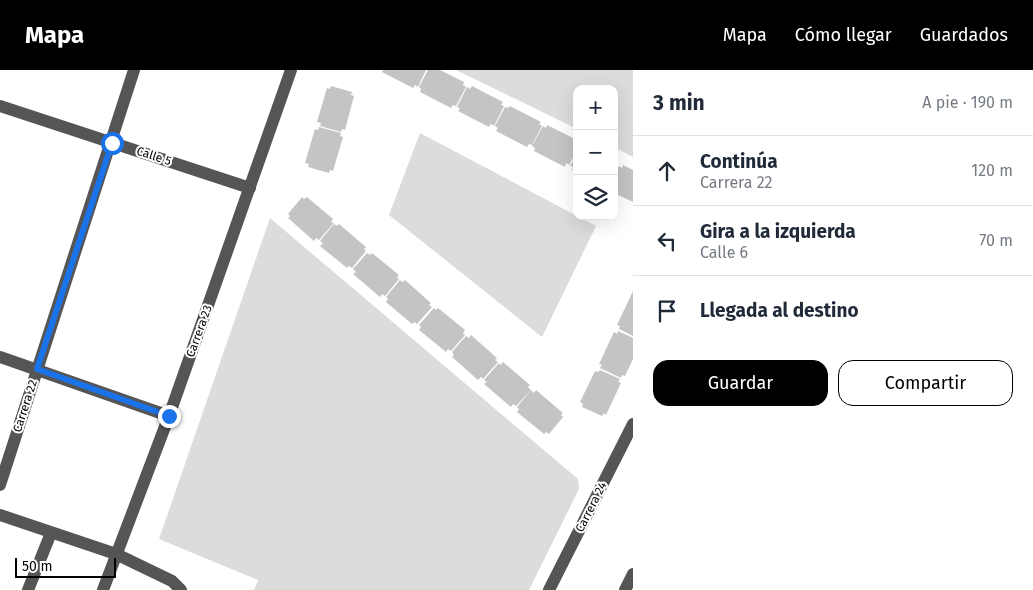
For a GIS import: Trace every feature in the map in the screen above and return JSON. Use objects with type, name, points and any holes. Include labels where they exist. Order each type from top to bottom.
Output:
[{"type":"street","name":"Carrera 22","points":[[0,485],[134,70]]},
{"type":"street","name":"Carrera 23","points":[[103,590],[169,416],[290,70]]},
{"type":"street","name":"Calle 5","points":[[0,106],[250,188]]},
{"type":"street","points":[[0,357],[169,416]]},
{"type":"street","name":"Carrera 24","points":[[549,590],[633,424]]},
{"type":"street","points":[[0,515],[116,554],[172,581],[182,590]]},
{"type":"street","points":[[28,590],[51,533]]},
{"type":"street","points":[[625,590],[633,574]]},
{"type":"shaded area","points":[[456,70],[633,70],[633,157],[618,149],[618,85],[573,85],[573,127]]},
{"type":"shaded area","points":[[420,133],[573,214],[573,220],[585,220],[596,226],[542,337],[389,215]]},
{"type":"shaded area","points":[[270,218],[578,479],[579,489],[529,590],[254,590],[258,580],[159,539]]},
{"type":"building","points":[[383,70],[426,70],[418,87],[415,85],[413,88],[382,72]]},
{"type":"building","points":[[428,70],[440,70],[464,82],[463,85],[466,87],[456,106],[453,105],[451,108],[420,92],[421,89],[419,87]]},
{"type":"building","points":[[331,86],[352,92],[351,95],[354,96],[345,130],[342,129],[341,132],[320,126],[321,123],[317,122],[327,88],[330,89]]},
{"type":"building","points":[[472,86],[503,102],[501,105],[504,106],[494,126],[491,124],[489,127],[458,111],[460,108],[457,107],[467,87],[470,89]]},
{"type":"building","points":[[510,106],[541,122],[539,124],[542,126],[532,145],[529,144],[527,147],[496,131],[498,128],[495,126],[505,107],[508,108]]},
{"type":"building","points":[[547,125],[573,138],[573,158],[569,165],[566,163],[565,167],[534,151],[535,148],[532,146],[543,126],[546,128]]},
{"type":"building","points":[[319,127],[341,133],[340,136],[343,137],[333,171],[330,170],[329,173],[308,167],[309,164],[305,163],[315,129],[318,130]]},
{"type":"building","points":[[623,165],[633,170],[633,202],[618,195],[618,168],[619,166],[622,168]]},
{"type":"building","points":[[302,197],[304,199],[307,197],[333,219],[331,222],[334,223],[319,240],[316,238],[314,241],[288,218],[290,216],[288,214]]},
{"type":"building","points":[[334,224],[337,226],[339,224],[366,247],[364,249],[366,251],[352,268],[349,266],[347,268],[320,246],[323,243],[320,241]]},
{"type":"building","points":[[367,253],[370,255],[372,253],[399,275],[397,277],[399,279],[385,296],[382,294],[380,297],[353,274],[356,272],[353,269]]},
{"type":"building","points":[[400,280],[402,282],[405,280],[431,303],[429,305],[432,307],[417,324],[415,322],[412,324],[386,302],[388,299],[386,297]]},
{"type":"building","points":[[633,291],[633,336],[619,329],[620,326],[617,325]]},
{"type":"building","points":[[434,308],[436,310],[438,308],[465,330],[463,333],[465,335],[451,351],[448,349],[446,352],[419,330],[421,327],[419,325]]},
{"type":"building","points":[[618,331],[633,338],[633,359],[625,376],[622,375],[621,378],[600,368],[602,365],[599,364],[614,332],[617,334]]},
{"type":"building","points":[[471,335],[497,358],[495,360],[498,362],[483,379],[481,377],[478,380],[452,357],[454,355],[452,352],[466,336],[469,338]]},
{"type":"building","points":[[503,362],[530,385],[528,387],[531,390],[516,406],[513,404],[511,407],[484,384],[487,382],[484,380],[499,363],[501,365]]},
{"type":"building","points":[[600,370],[620,379],[618,382],[621,383],[606,415],[604,413],[602,416],[582,407],[583,404],[580,402],[595,371],[598,372]]},
{"type":"building","points":[[531,390],[534,393],[536,390],[563,413],[561,415],[563,417],[549,434],[546,432],[544,434],[517,412],[519,409],[517,407]]},
{"type":"route","points":[[112,143],[37,369],[169,416]]}]
